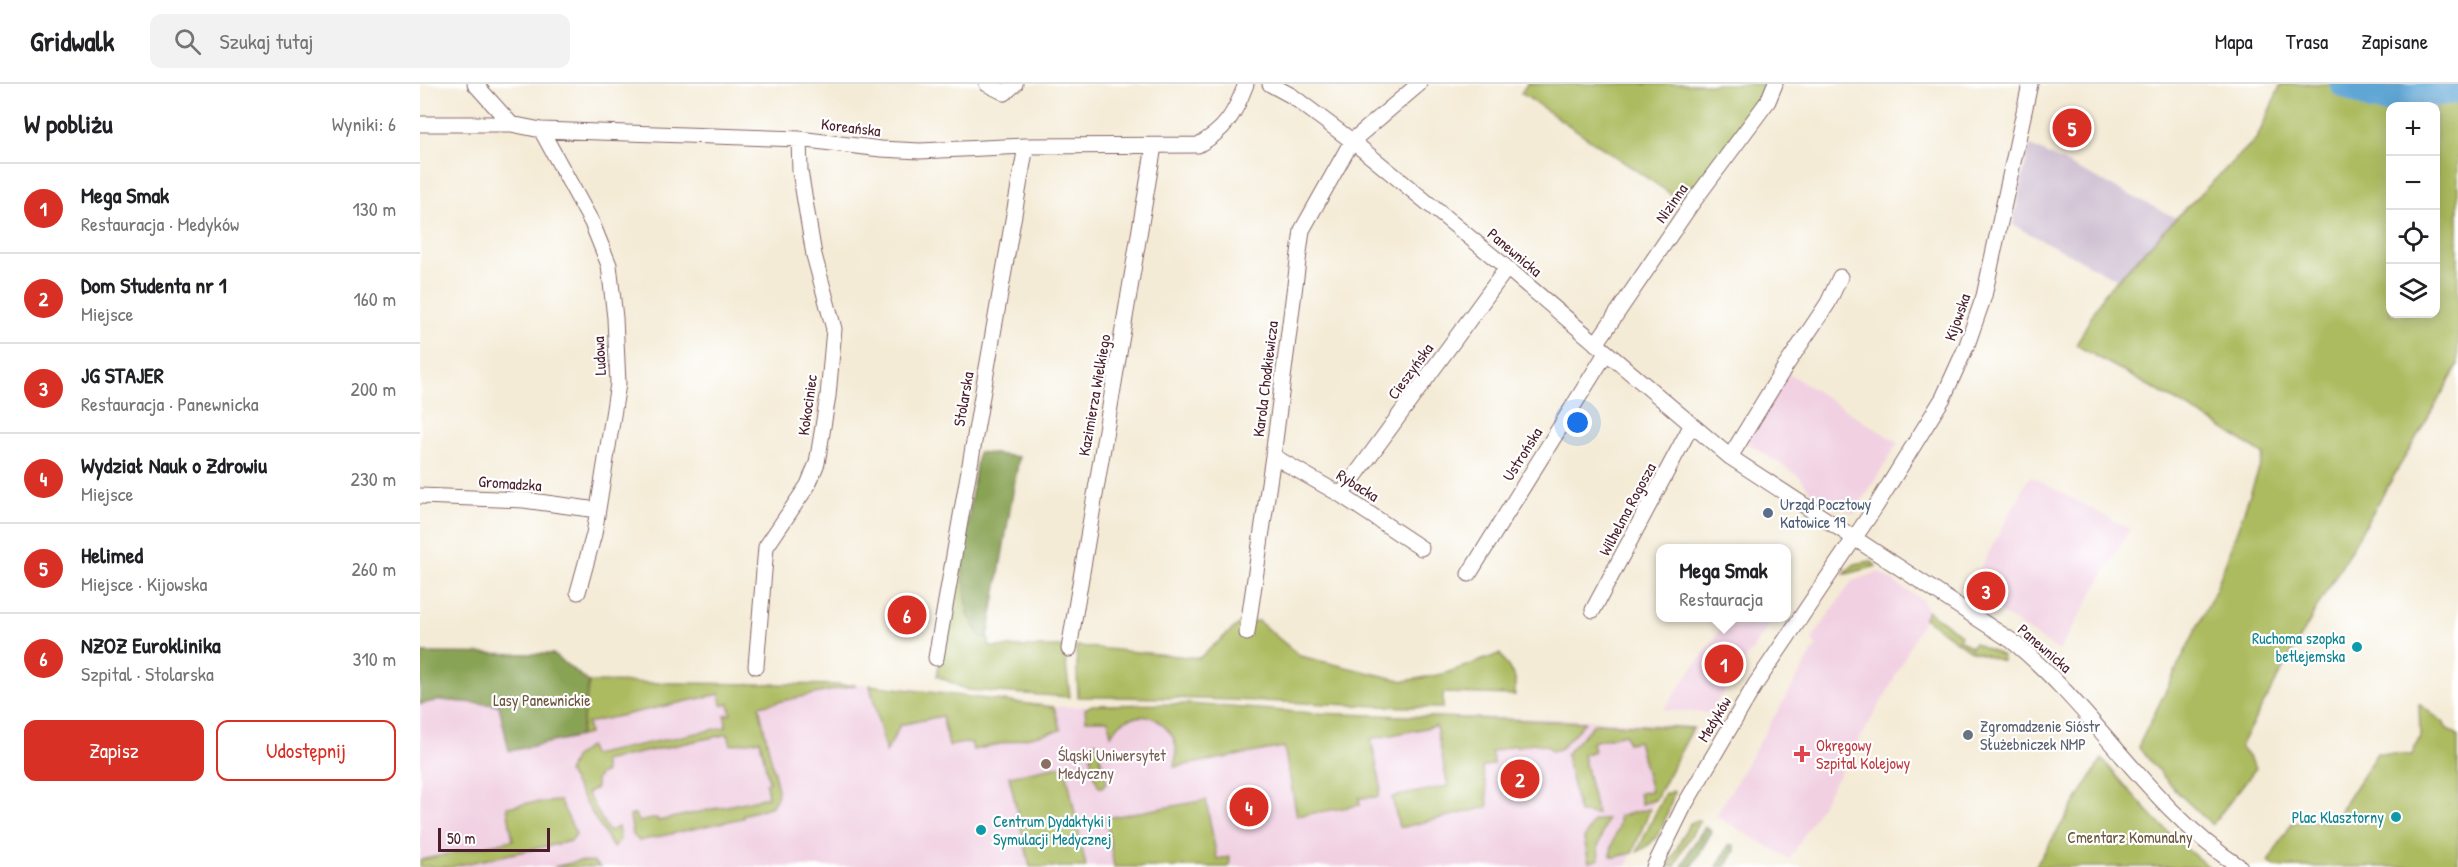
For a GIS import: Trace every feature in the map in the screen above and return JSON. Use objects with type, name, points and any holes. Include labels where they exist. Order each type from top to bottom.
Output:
[{"type":"street","points":[[475,84],[510,124]]},
{"type":"street","points":[[987,84],[1005,93],[1015,84]]},
{"type":"street","name":"Koreańska","points":[[420,124],[510,124],[541,130],[799,138],[882,149],[920,151],[1026,147],[1198,146],[1214,137],[1234,115],[1246,84]]},
{"type":"street","name":"Panewnicka","points":[[1270,84],[1292,96],[1352,141],[1507,268],[1730,457],[2012,641],[2034,659],[2078,703],[2175,814],[2203,840],[2241,867]]},
{"type":"street","points":[[1352,141],[1419,84]]},
{"type":"street","name":"Nizinna","points":[[1601,348],[1690,206],[1768,101],[1774,84]]},
{"type":"street","name":"Kijowska","points":[[1855,537],[1943,398],[1967,345],[1987,282],[2030,84]]},
{"type":"street","name":"Ludowa","points":[[541,130],[592,223],[609,265],[618,384],[594,534],[578,592]]},
{"type":"street","name":"Kokociniec","points":[[756,666],[766,547],[808,485],[817,463],[828,396],[834,329],[814,255],[800,171],[799,138]]},
{"type":"street","name":"Karola Chodkiewicza","points":[[1247,633],[1273,456],[1302,230],[1352,141]]},
{"type":"street","name":"Kazimierza Wielkiego","points":[[1069,649],[1155,146]]},
{"type":"street","name":"Stolarska","points":[[936,658],[1026,147]]},
{"type":"street","name":"Cieszyńska","points":[[1341,495],[1507,268]]},
{"type":"street","points":[[1730,457],[1823,310],[1840,278]]},
{"type":"street","name":"Ustrońska","points":[[1469,574],[1601,348]]},
{"type":"street","name":"Wilhelma Rogosza","points":[[1593,609],[1691,426]]},
{"type":"street","name":"Rybacka","points":[[1273,456],[1341,495],[1421,548]]},
{"type":"street","name":"Gromadzka","points":[[420,496],[524,500],[597,510]]},
{"type":"street","name":"Medyków","points":[[1654,867],[1688,798],[1755,685],[1855,537]]},
{"type":"shaded area","points":[[2029,145],[2176,218],[2118,280],[2013,225]]},
{"type":"shaded area","points":[[1788,373],[1898,443],[1854,514],[1810,491],[1800,477],[1746,442]]},
{"type":"shaded area","points":[[2030,476],[2130,529],[2059,651],[1968,591]]},
{"type":"shaded area","name":"Okręgowy Szpital Kolejowy","points":[[1879,572],[1922,600],[1928,611],[1887,692],[1790,859],[1716,816],[1816,646],[1812,639],[1852,581]]},
{"type":"shaded area","points":[[1726,622],[1771,622],[1709,713],[1663,710]]},
{"type":"shaded area","name":"Śląski Uniwersytet Medyczny","points":[[589,682],[870,685],[1054,707],[1188,704],[1312,713],[1600,720],[1696,727],[1665,777],[1626,867],[420,867],[420,704],[440,700],[499,705],[509,751]]},
{"type":"green space","points":[[1527,84],[1767,84],[1763,95],[1683,202],[1521,93]]},
{"type":"green space","points":[[2281,84],[2458,84],[2458,366],[2318,606],[2240,746],[2256,768],[2212,825],[2175,790],[2138,747],[2216,589],[2264,455],[2215,423],[2076,345],[2103,295],[2176,218],[2257,138]]},
{"type":"green space","points":[[978,452],[1019,457],[988,638],[981,637],[968,614],[962,560]]},
{"type":"green space","points":[[962,560],[968,614],[981,637],[988,638],[990,647],[1064,647],[1070,697],[967,690],[937,676]]},
{"type":"green space","points":[[1871,561],[1876,566],[1844,573],[1855,564]]},
{"type":"green space","points":[[1928,611],[1961,635],[1959,639],[1971,647],[1974,643],[2003,656],[2002,661],[1969,650],[1924,618]]},
{"type":"green space","points":[[1258,621],[1300,656],[1404,681],[1443,674],[1500,654],[1515,678],[1515,695],[1443,693],[1443,708],[1078,697],[1076,646],[1199,658],[1240,623]]},
{"type":"green space","name":"Lasy Panewnickie","points":[[420,653],[553,654],[589,682],[580,736],[509,751],[499,705],[440,700],[420,704]]},
{"type":"green space","points":[[589,682],[856,685],[759,706],[778,790],[777,797],[772,806],[743,815],[743,818],[639,841],[633,835],[630,816],[635,814],[638,822],[657,818],[658,821],[768,797],[766,783],[769,782],[760,740],[731,745],[728,734],[603,761],[605,772],[596,780],[596,788],[587,793],[609,832],[618,827],[620,840],[613,848],[568,773],[574,758],[589,746],[592,755],[726,727],[725,715],[731,714],[729,704],[722,705],[720,694],[587,723],[589,734],[580,736]]},
{"type":"green space","points":[[870,685],[1054,707],[1061,730],[973,750],[971,742],[949,746],[942,716],[900,725],[886,753]]},
{"type":"green space","points":[[1188,704],[1312,713],[1585,722],[1560,749],[1551,751],[1548,746],[1533,743],[1516,747],[1515,745],[1491,752],[1494,764],[1482,767],[1488,807],[1399,827],[1392,797],[1448,786],[1436,726],[1371,739],[1381,786],[1378,797],[1359,798],[1360,805],[1297,816],[1284,747],[1174,767],[1176,744],[1174,739],[1154,718],[1129,719],[1119,725],[1111,735],[1108,720],[1086,720],[1085,709],[1092,705]]},
{"type":"green space","name":"Plac Klasztorny","points":[[2419,704],[2444,723],[2446,728],[2458,735],[2458,867],[2275,867],[2268,862],[2292,823],[2334,820],[2377,753],[2412,755],[2420,736]]},
{"type":"green space","points":[[1595,723],[1693,728],[1655,800],[1641,804],[1639,793],[1651,791],[1638,741],[1628,743],[1625,734],[1592,742],[1594,751],[1583,755],[1597,814],[1579,813],[1566,754]]},
{"type":"green space","points":[[1096,742],[1107,782],[1102,787],[1099,787],[1091,763],[1091,747]]},
{"type":"green space","name":"Cmentarz Komunalny","points":[[2102,759],[2166,829],[2209,867],[2035,867]]},
{"type":"green space","points":[[1065,765],[1086,867],[1030,867],[1009,776]]},
{"type":"green space","points":[[1674,792],[1669,810],[1658,835],[1637,852],[1664,795]]},
{"type":"green space","points":[[1206,800],[1217,859],[1230,857],[1229,867],[1114,867],[1106,818]]},
{"type":"green space","points":[[560,801],[576,834],[571,841],[451,867],[420,867],[420,860],[513,840],[507,807]]},
{"type":"green space","points":[[1649,809],[1632,853],[1611,856],[1619,816]]},
{"type":"green space","points":[[1607,819],[1598,847],[1599,859],[1589,863],[1584,839],[1593,821]]},
{"type":"green space","points":[[1700,821],[1682,850],[1675,867],[1668,867],[1689,824]]},
{"type":"green space","points":[[1705,827],[1712,831],[1692,867],[1682,867],[1689,851]]},
{"type":"green space","points":[[1729,845],[1734,845],[1735,851],[1726,867],[1717,867]]},
{"type":"green space","points":[[579,861],[593,862],[600,867],[554,867]]},
{"type":"waterway","points":[[2343,84],[2373,98],[2389,100],[2458,90]]},
{"type":"place","name":"Helimed","points":[[2072,128]]},
{"type":"place","name":"Urząd Pocztowy Katowice 19","points":[[1768,513]]},
{"type":"place","name":"JG STAJER","points":[[1986,591]]},
{"type":"place","name":"NZOZ Euroklinika","points":[[907,615]]},
{"type":"place","name":"Ruchoma szopka betlejemska","points":[[2357,647]]},
{"type":"place","name":"Mega Smak","points":[[1724,664]]},
{"type":"place","name":"Zgromadzenie Sióstr Służebniczek NMP","points":[[1968,735]]},
{"type":"place","name":"Okręgowy Szpital Kolejowy","points":[[1802,754]]},
{"type":"place","name":"Śląski Uniwersytet Medyczny","points":[[1046,764]]},
{"type":"place","name":"Dom Studenta nr 1","points":[[1520,779]]},
{"type":"place","name":"Wydział Nauk o Zdrowiu","points":[[1249,807]]},
{"type":"place","name":"Plac Klasztorny","points":[[2396,817]]},
{"type":"place","name":"Centrum Dydaktyki i Symulacji Medycznej","points":[[981,830]]}]
